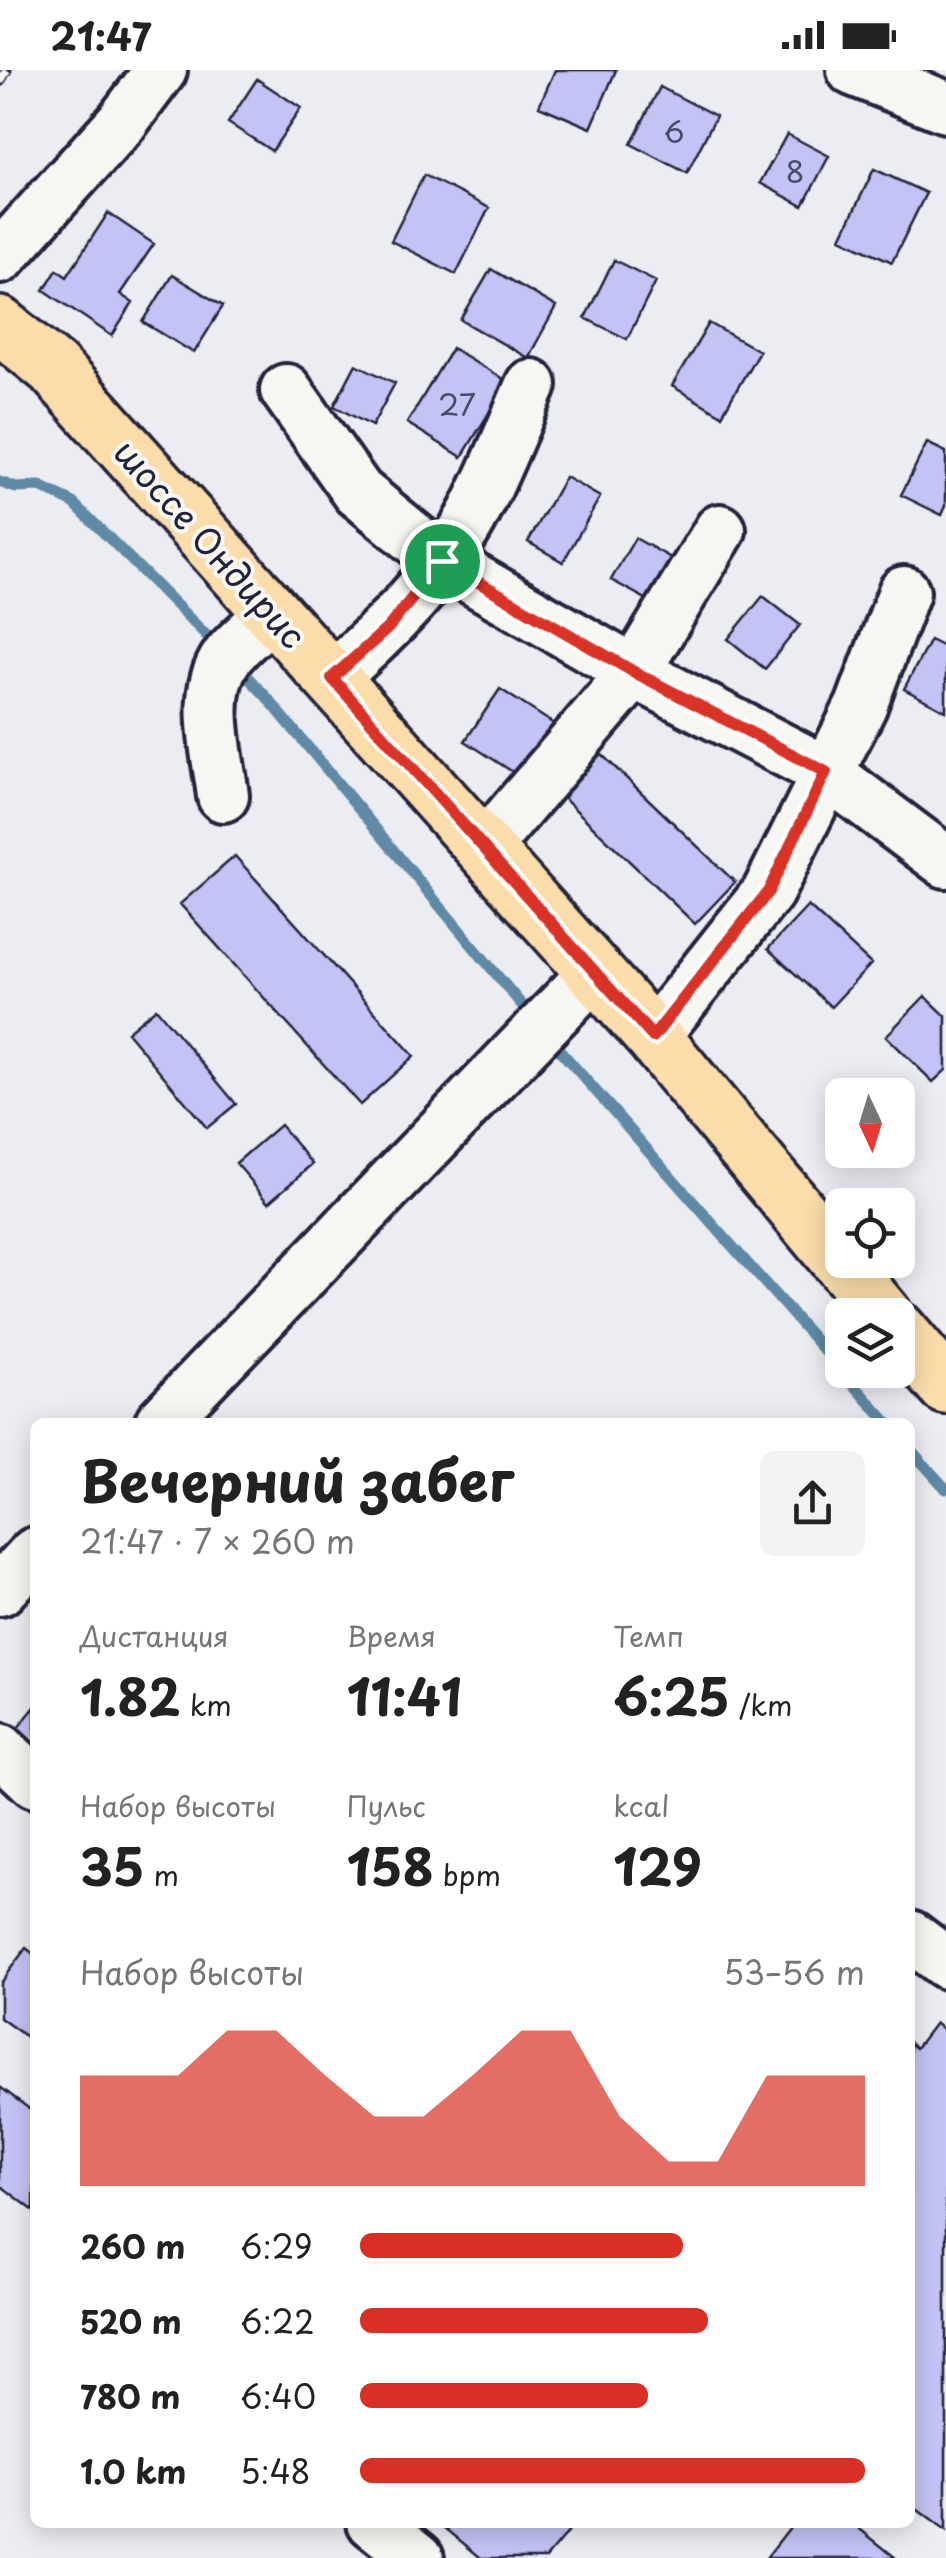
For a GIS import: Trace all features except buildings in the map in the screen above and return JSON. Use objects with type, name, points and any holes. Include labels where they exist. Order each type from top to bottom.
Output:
[{"type":"main road","name":"шоссе Ондирис","points":[[0,325],[54,368],[653,1037],[870,1298]]},
{"type":"main road","points":[[915,1350],[946,1386]]},
{"type":"street","points":[[0,257],[122,122],[161,70]]},
{"type":"street","points":[[853,70],[946,107]]},
{"type":"street","points":[[332,678],[388,628],[442,561],[474,513],[532,385]]},
{"type":"street","points":[[286,390],[358,492],[442,561],[634,672],[826,772],[946,862]]},
{"type":"street","points":[[484,848],[634,672],[720,530]]},
{"type":"street","points":[[653,1037],[768,892],[861,706],[904,592]]},
{"type":"street","points":[[223,796],[214,682],[228,657],[273,613]]},
{"type":"street","points":[[165,1418],[594,972]]},
{"type":"street","points":[[0,1590],[30,1558]]},
{"type":"street","points":[[0,1750],[30,1777]]},
{"type":"street","points":[[915,1940],[946,1962]]},
{"type":"street","points":[[380,2528],[418,2558]]},
{"type":"waterway","points":[[0,482],[16,488],[40,487],[74,503],[218,647]]},
{"type":"waterway","points":[[235,664],[265,695],[535,1021]]},
{"type":"waterway","points":[[550,1039],[883,1418]]},
{"type":"waterway","points":[[915,1455],[946,1489]]},
{"type":"railway","points":[[0,82],[7,70]]},
{"type":"route","points":[[442,561],[634,672],[826,772],[768,892],[653,1037],[332,678],[388,628],[442,561]]}]
